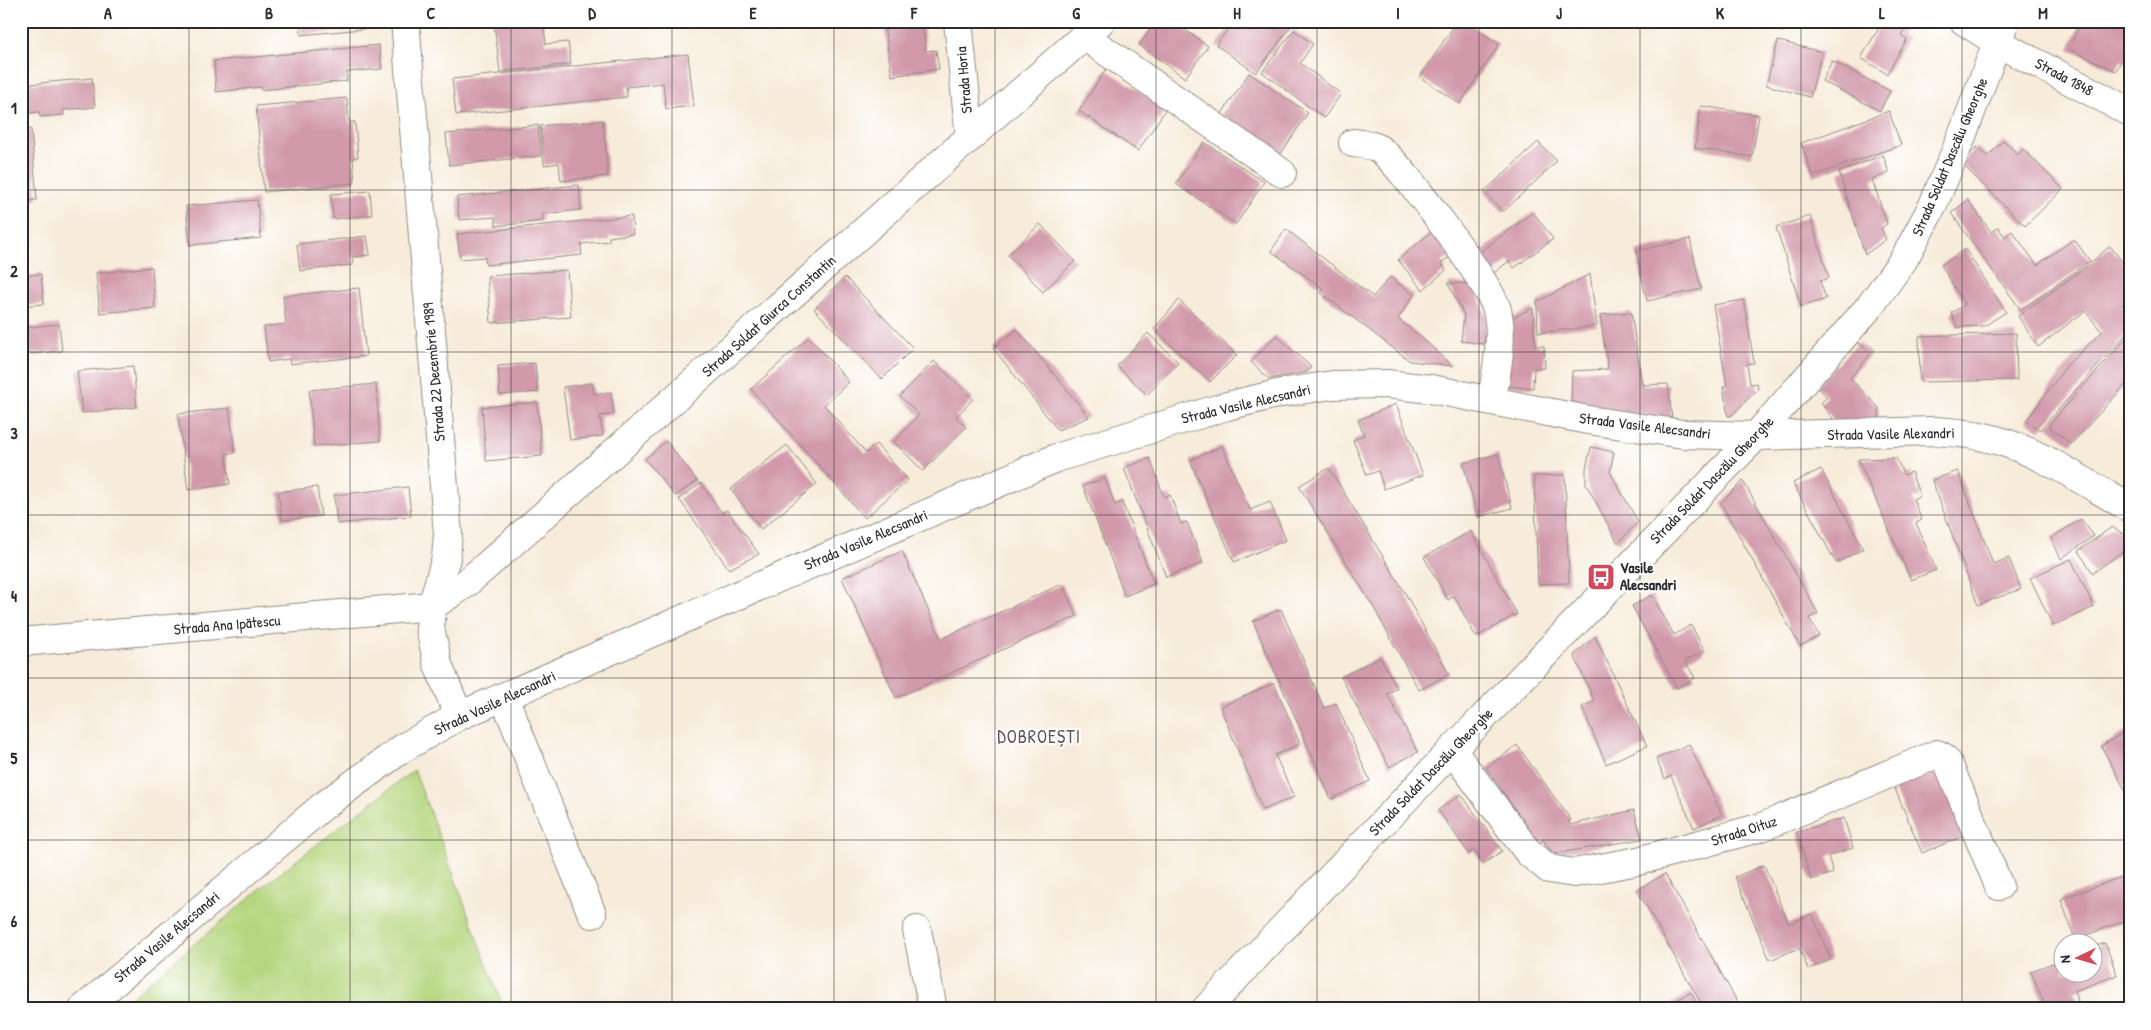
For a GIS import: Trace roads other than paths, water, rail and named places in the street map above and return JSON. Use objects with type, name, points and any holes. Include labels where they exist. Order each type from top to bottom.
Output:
[{"type":"street","name":"Strada 22 Decembrie 1989","points":[[405,21],[448,534],[441,580],[432,606],[430,628],[432,646],[459,716]]},
{"type":"street","name":"Strada Horia","points":[[958,21],[970,138]]},
{"type":"street","points":[[1964,21],[2002,32]]},
{"type":"street","name":"Strada Soldat Giurca Constantin","points":[[432,606],[464,585],[484,568],[1093,29]]},
{"type":"street","points":[[1093,29],[1282,174]]},
{"type":"street","name":"Strada 1848","points":[[2002,32],[2130,112]]},
{"type":"street","name":"Strada Soldat Dascălu Gheorghe","points":[[1206,1009],[1452,750],[1756,436],[1870,306],[1904,259],[1933,205],[2002,32]]},
{"type":"street","points":[[1353,143],[1370,144],[1380,149],[1400,169],[1480,276],[1494,298],[1499,326],[1492,400]]},
{"type":"street","name":"Strada Vasile Alecsandri","points":[[83,1009],[323,806],[403,748],[459,716],[1056,458],[1163,424],[1236,404],[1332,385],[1387,384],[1431,389],[1588,420],[1683,434],[1756,436]]},
{"type":"street","name":"Strada Vasile Alexandri","points":[[1756,436],[1934,431],[1985,437],[2034,455],[2130,508]]},
{"type":"street","name":"Strada Ana Ipătescu","points":[[21,642],[432,606]]},
{"type":"street","points":[[504,697],[592,914]]},
{"type":"street","name":"Strada Oituz","points":[[1452,750],[1528,852],[1549,869],[1574,873],[1638,861],[1762,827],[1937,754],[1948,763],[1999,886]]},
{"type":"street","points":[[917,930],[933,1009]]},
{"type":"place","name":"Vasile Alecsandri","points":[[1601,577]]},
{"type":"district","name":"DOBROEȘTI","points":[[1039,737]]}]
